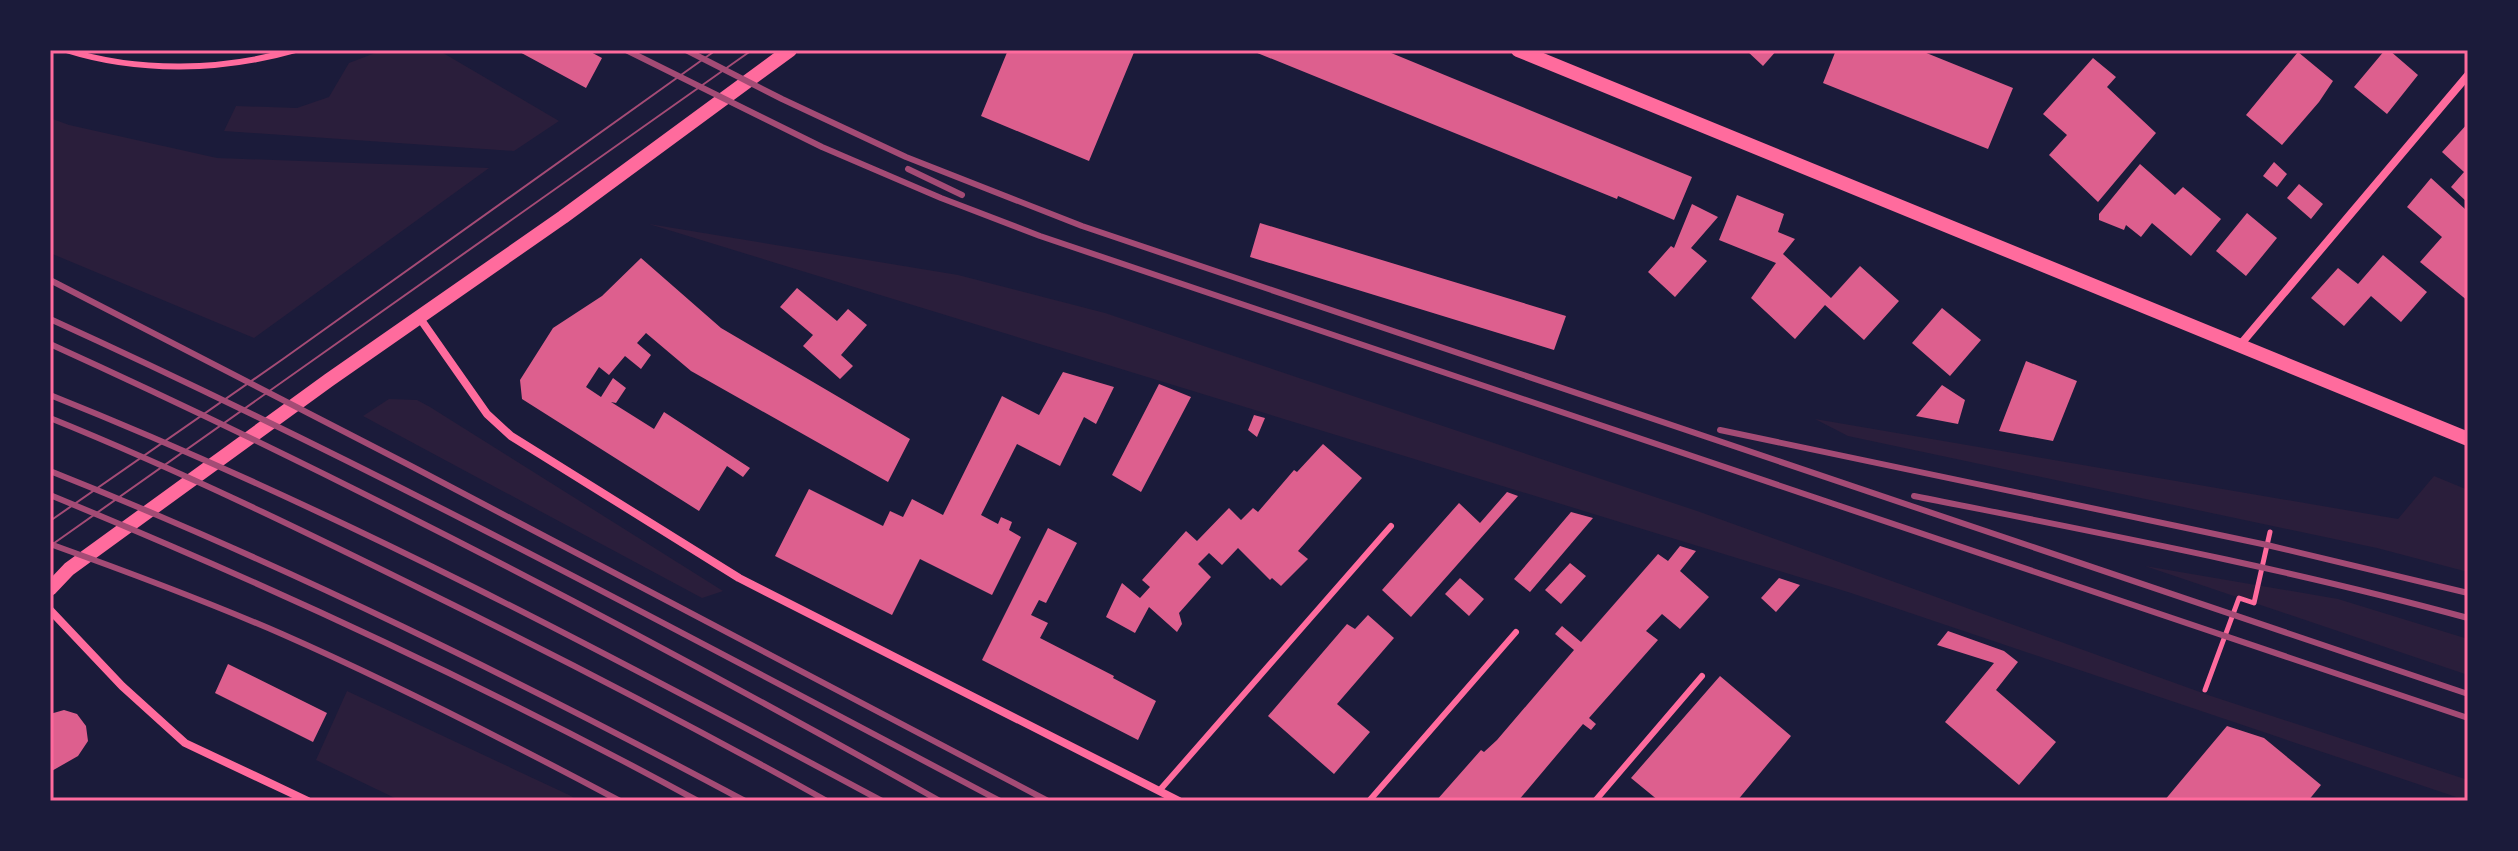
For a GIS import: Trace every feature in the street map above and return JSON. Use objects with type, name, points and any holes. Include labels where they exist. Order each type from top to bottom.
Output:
[{"type":"street","points":[[1518,50],[2468,439]]},
{"type":"street","points":[[50,589],[69,569],[329,380],[563,217],[785,53]]},
{"type":"street","points":[[2240,345],[2468,75]]},
{"type":"street","points":[[419,317],[487,414],[511,436],[739,578],[1179,801]]},
{"type":"street","points":[[50,610],[122,686],[185,743],[308,801]]},
{"type":"lane","points":[[66,50],[150,66],[192,66],[236,63],[295,50]]},
{"type":"lane","points":[[1159,791],[1391,526]]},
{"type":"lane","points":[[1369,801],[1516,632]]},
{"type":"lane","points":[[1595,801],[1702,676]]},
{"type":"path","points":[[2205,690],[2239,598],[2254,603],[2270,532]]},
{"type":"shaded area","points":[[383,50],[438,50],[559,121],[514,151],[224,131],[236,106],[297,108],[329,97],[349,63]]},
{"type":"shaded area","points":[[50,118],[217,158],[489,168],[254,338],[50,253]]},
{"type":"shaded area","points":[[649,224],[958,275],[1105,313],[1700,512],[2211,696],[2468,780],[2468,801],[1851,593]]},
{"type":"shaded area","points":[[389,399],[417,400],[430,407],[723,591],[702,598],[363,416]]},
{"type":"shaded area","points":[[1815,419],[2398,519],[2434,476],[2468,490],[2468,572],[2377,548],[1848,436]]},
{"type":"shaded area","points":[[2145,566],[2338,599],[2468,639],[2468,675]]},
{"type":"shaded area","points":[[347,691],[579,801],[401,801],[316,760]]},
{"type":"building","points":[[516,50],[587,50],[602,58],[586,88]]},
{"type":"building","points":[[1008,50],[1135,50],[1089,161],[981,116]]},
{"type":"building","points":[[1250,50],[1384,50],[1692,177],[1674,220]]},
{"type":"building","points":[[1746,50],[1777,50],[1763,66]]},
{"type":"building","points":[[1836,50],[1919,50],[2013,88],[1988,149],[1823,83]]},
{"type":"building","points":[[2385,50],[2389,50],[2418,75],[2387,114],[2354,87]]},
{"type":"building","points":[[2298,52],[2333,81],[2282,145],[2246,115]]},
{"type":"building","points":[[2093,58],[2116,77],[2107,87],[2156,133],[2098,202],[2049,155],[2067,135],[2043,114]]},
{"type":"building","points":[[2468,123],[2468,203],[2451,187],[2464,172],[2442,152]]},
{"type":"building","points":[[2274,162],[2287,174],[2277,187],[2263,176]]},
{"type":"building","points":[[2140,164],[2175,195],[2183,187],[2221,219],[2191,256],[2152,223],[2141,237],[2126,225],[2124,230],[2099,220],[2099,214]]},
{"type":"building","points":[[2431,178],[2465,209],[2468,207],[2468,301],[2420,262],[2442,237],[2407,207]]},
{"type":"building","points":[[2299,184],[2323,204],[2311,219],[2287,198]]},
{"type":"building","points":[[1737,195],[1784,214],[1778,232],[1795,239],[1783,254],[1831,298],[1860,266],[1899,301],[1864,340],[1825,305],[1795,339],[1751,298],[1776,263],[1719,240]]},
{"type":"building","points":[[1692,204],[1718,217],[1691,248],[1707,261],[1675,297],[1648,272],[1671,246],[1674,248]]},
{"type":"building","points":[[2247,213],[2277,238],[2246,276],[2216,251]]},
{"type":"building","points":[[1260,223],[1566,316],[1554,350],[1250,257]]},
{"type":"building","points":[[2383,255],[2427,292],[2401,322],[2371,296],[2344,326],[2311,298],[2338,268],[2358,284]]},
{"type":"building","points":[[641,258],[721,328],[910,439],[888,482],[691,371],[646,333],[637,343],[651,355],[641,369],[625,356],[609,375],[599,367],[586,387],[601,397],[613,378],[626,388],[616,403],[611,402],[654,429],[664,412],[750,468],[743,477],[727,466],[699,511],[522,399],[520,380],[553,328],[602,296]]},
{"type":"building","points":[[797,288],[837,321],[848,309],[867,325],[841,355],[853,366],[840,379],[803,346],[813,335],[780,307]]},
{"type":"building","points":[[1942,308],[1981,340],[1950,376],[1912,343]]},
{"type":"building","points":[[2026,361],[2077,381],[2053,441],[1999,431]]},
{"type":"building","points":[[1063,372],[1114,387],[1096,424],[1084,417],[1060,466],[1017,444],[981,515],[998,524],[1001,517],[1012,522],[1009,530],[1021,537],[992,595],[920,559],[892,615],[775,556],[809,489],[883,526],[890,511],[903,517],[912,499],[943,515],[1002,396],[1039,415]]},
{"type":"building","points":[[1159,384],[1191,397],[1141,492],[1112,475]]},
{"type":"building","points":[[1942,385],[1965,400],[1958,424],[1916,416]]},
{"type":"building","points":[[1254,415],[1265,418],[1257,437],[1248,430]]},
{"type":"building","points":[[1323,444],[1362,478],[1298,551],[1308,559],[1281,586],[1272,578],[1270,580],[1238,548],[1222,565],[1209,553],[1198,564],[1211,577],[1179,613],[1182,624],[1177,632],[1149,607],[1135,633],[1106,617],[1122,583],[1140,598],[1150,587],[1142,580],[1186,531],[1197,541],[1229,508],[1241,520],[1253,508],[1258,512],[1294,470],[1297,472]]},
{"type":"building","points":[[1507,492],[1518,496],[1411,617],[1382,590],[1459,503],[1480,523]]},
{"type":"building","points":[[1571,512],[1593,518],[1530,592],[1514,579]]},
{"type":"building","points":[[1048,528],[1077,543],[1046,603],[1039,600],[1031,615],[1048,623],[1040,638],[1156,701],[1138,740],[982,660]]},
{"type":"building","points":[[1680,546],[1696,551],[1680,571],[1709,597],[1680,629],[1662,614],[1646,631],[1658,640],[1589,718],[1596,724],[1591,730],[1583,724],[1518,801],[1436,801],[1481,750],[1484,752],[1497,740],[1574,650],[1555,634],[1562,626],[1581,642],[1658,554],[1668,561]]},
{"type":"building","points":[[1570,563],[1586,576],[1561,604],[1545,590]]},
{"type":"building","points":[[1460,578],[1484,599],[1469,616],[1445,594]]},
{"type":"building","points":[[1779,578],[1800,585],[1776,612],[1761,598]]},
{"type":"building","points":[[1368,615],[1394,638],[1337,704],[1370,732],[1334,774],[1268,716],[1347,624],[1355,629]]},
{"type":"building","points":[[1948,631],[2004,651],[2018,662],[1996,690],[2056,742],[2019,785],[1945,722],[1994,663],[1937,645]]},
{"type":"building","points":[[228,664],[327,713],[313,742],[215,693]]},
{"type":"building","points":[[1720,676],[1791,736],[1737,801],[1659,801],[1631,778]]},
{"type":"building","points":[[64,710],[77,714],[86,726],[88,741],[78,756],[50,772],[50,714]]},
{"type":"building","points":[[2227,726],[2264,738],[2321,785],[2308,801],[2164,801]]},
{"type":"tram line","points":[[50,521],[716,50]]},
{"type":"tram line","points":[[50,546],[752,50]]},
{"type":"railway","points":[[626,50],[822,147],[1040,236],[2468,718]]},
{"type":"railway","points":[[686,50],[906,157],[1082,226],[2468,694]]},
{"type":"railway","points":[[908,169],[962,195]]},
{"type":"railway","points":[[50,280],[1048,801]]},
{"type":"railway","points":[[50,319],[410,492],[1000,801]]},
{"type":"railway","points":[[50,344],[276,451],[500,563],[940,801]]},
{"type":"railway","points":[[50,395],[157,439],[367,535],[575,638],[882,801]]},
{"type":"railway","points":[[50,418],[196,481],[387,572],[632,696],[827,801]]},
{"type":"railway","points":[[1720,430],[2267,545],[2468,593]]},
{"type":"railway","points":[[50,471],[228,546],[402,626],[745,801]]},
{"type":"railway","points":[[50,495],[378,639],[540,718],[698,801]]},
{"type":"railway","points":[[1914,496],[2261,567],[2468,618]]},
{"type":"railway","points":[[50,544],[196,598],[325,653],[453,714],[620,801]]}]
